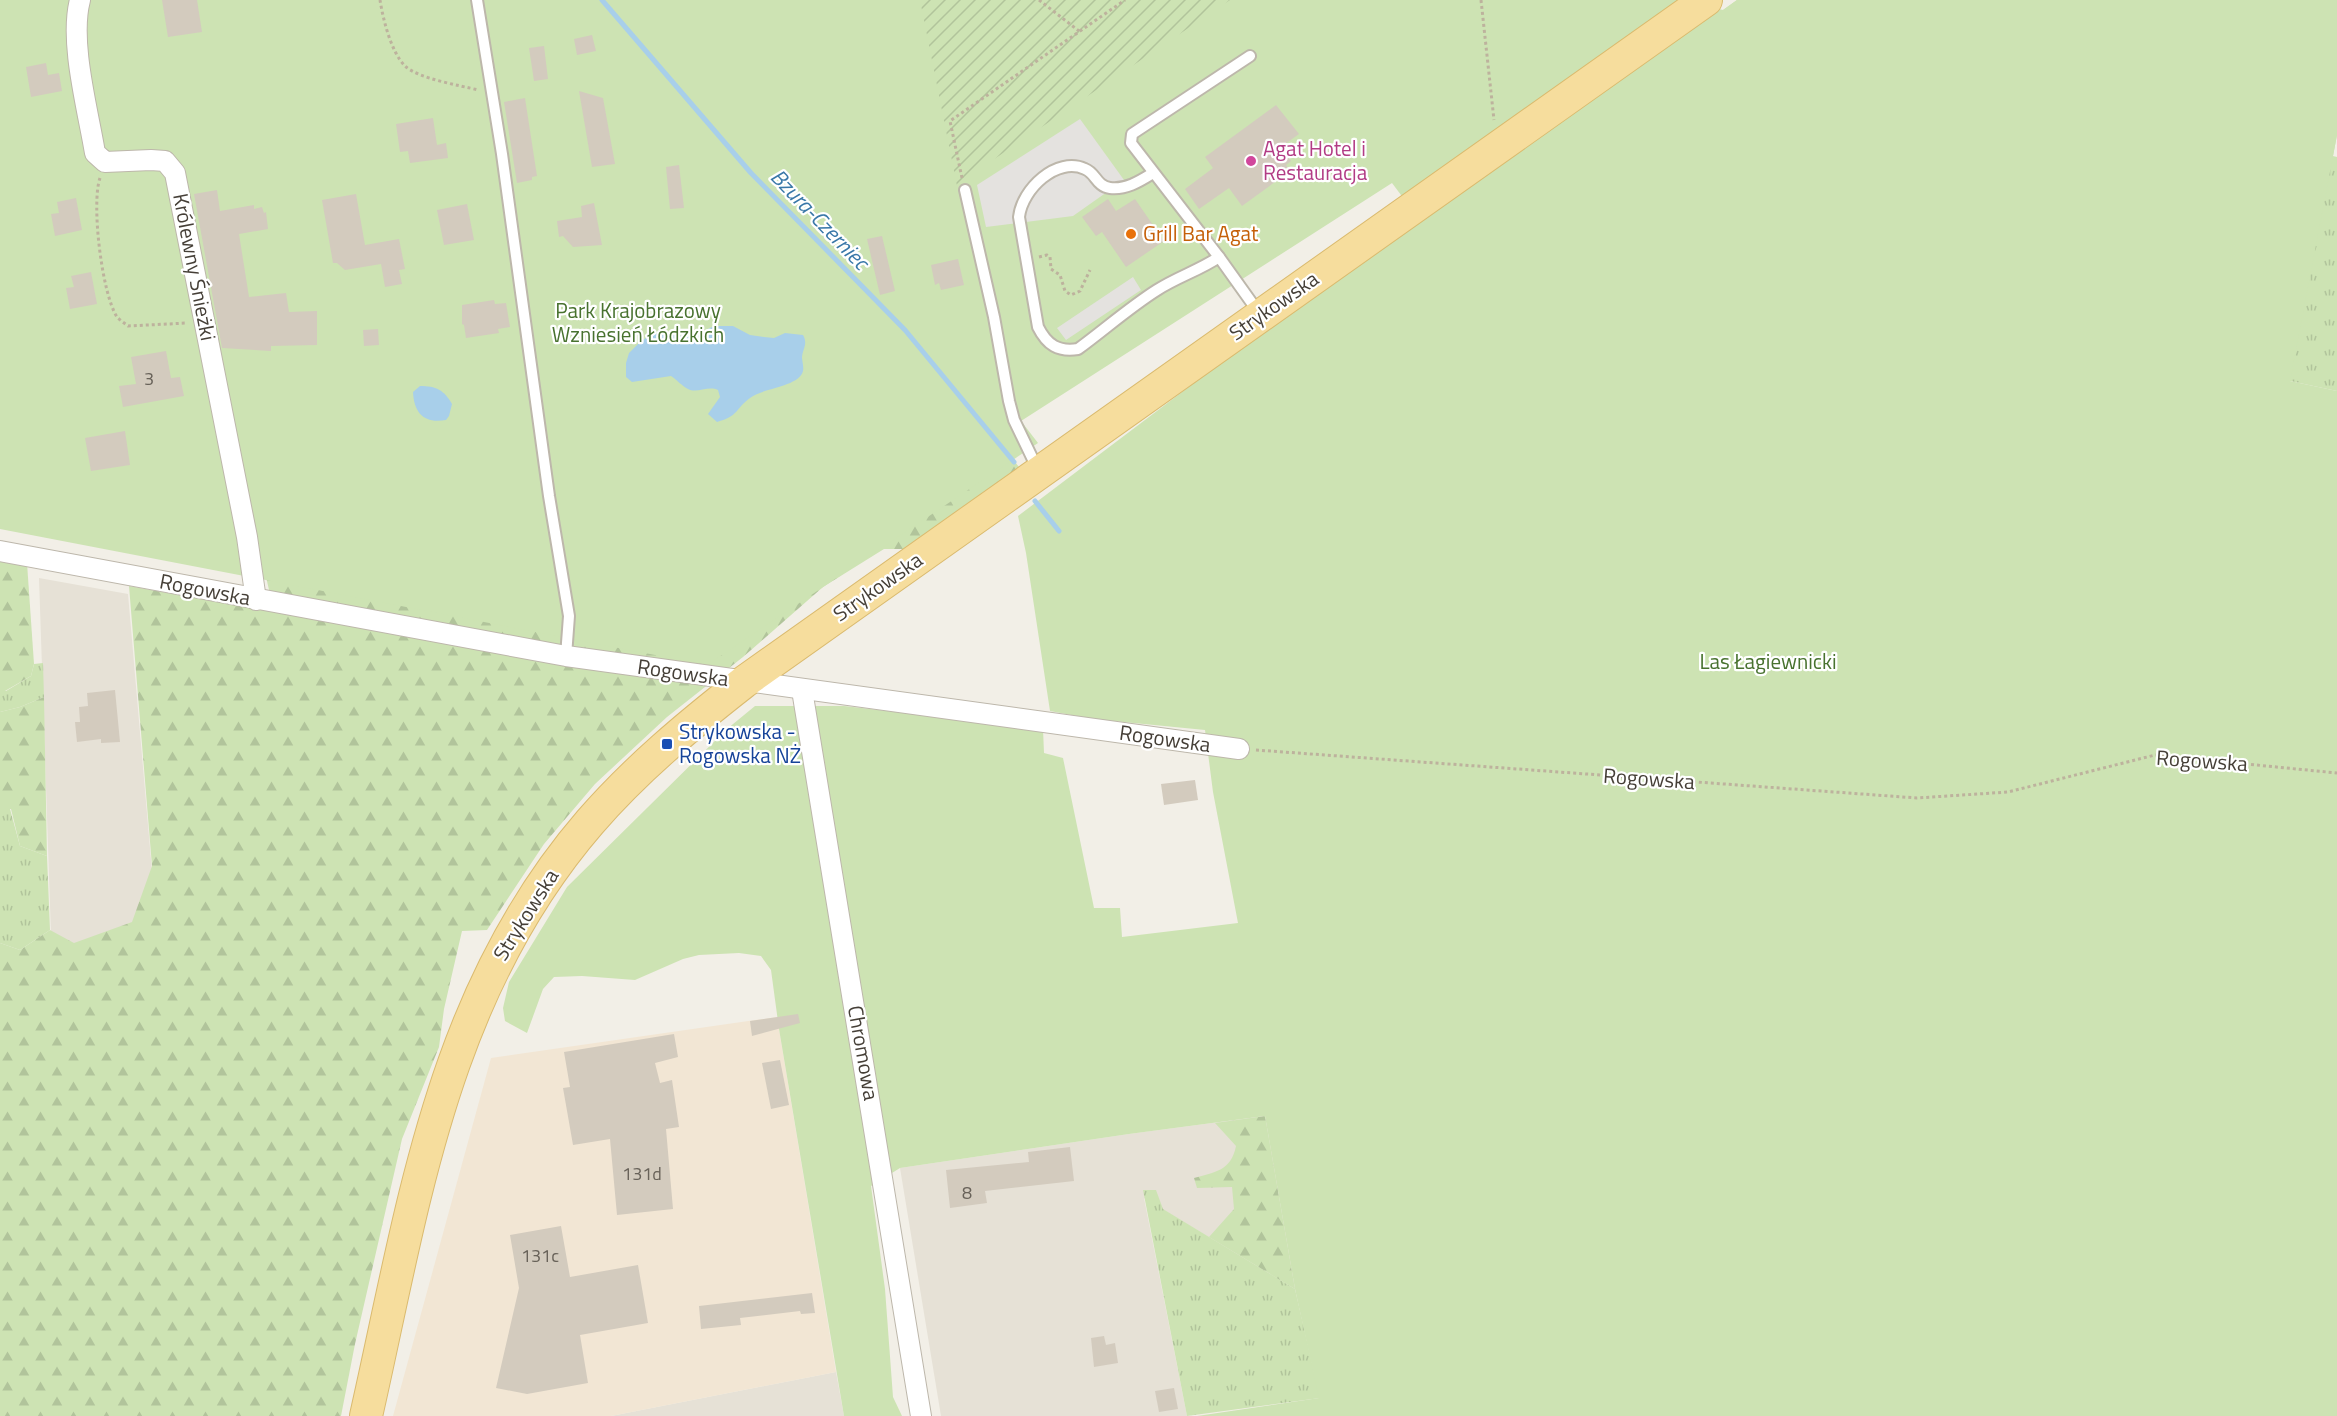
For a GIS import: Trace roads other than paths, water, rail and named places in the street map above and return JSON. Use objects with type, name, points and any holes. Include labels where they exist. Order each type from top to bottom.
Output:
[{"type":"main road","name":"Strykowska","points":[[366,1416],[438,1108],[466,1026],[503,948],[541,886],[590,822],[667,744],[744,682],[1706,0]]},
{"type":"street","name":"Królewny Śnieżki","points":[[80,0],[77,29],[78,51],[95,153],[105,162],[165,161],[175,172],[247,537],[256,600]]},
{"type":"street","name":"Rogowska","points":[[0,552],[566,656],[1239,749]]},
{"type":"street","name":"Chromowa","points":[[802,690],[921,1416]]},
{"type":"lane","points":[[477,0],[549,496],[569,616],[566,656]]},
{"type":"lane","points":[[1250,56],[1132,134],[1131,143],[1261,315]]},
{"type":"lane","points":[[1153,173],[1129,186],[1114,188],[1098,183],[1091,172],[1070,166],[1051,171],[1032,189],[1020,208],[1020,217],[1038,327],[1044,339],[1055,348],[1067,351],[1078,349],[1155,291],[1175,279],[1206,266],[1219,257]]},
{"type":"lane","points":[[965,190],[994,316],[1008,401],[1014,420],[1039,473]]},
{"type":"water","points":[[714,326],[733,326],[750,335],[764,337],[774,338],[785,333],[803,335],[805,344],[802,357],[803,371],[795,381],[756,395],[745,402],[733,415],[717,422],[708,414],[720,397],[718,390],[710,388],[691,390],[671,376],[632,382],[626,377],[629,353],[641,341],[655,333],[692,337]]},
{"type":"water","points":[[420,386],[439,390],[449,399],[452,404],[446,420],[432,420],[418,411],[413,392]]},
{"type":"waterway","name":"Bzura-Czerniec","points":[[602,0],[751,173],[905,330],[1014,462]]},
{"type":"waterway","name":"Bzura-Czerniec","points":[[1035,501],[1059,531]]},
{"type":"place","name":"Agat Hotel i Restauracja","points":[[1251,161]]},
{"type":"place","name":"Grill Bar Agat","points":[[1131,234]]},
{"type":"place","name":"Strykowska - Rogowska NŻ","points":[[667,744]]},
{"type":"park label","name":"Park Krajobrazowy Wzniesień Łódzkich","points":[[638,323]]},
{"type":"park label","name":"Las Łagiewnicki","points":[[1768,662]]}]
